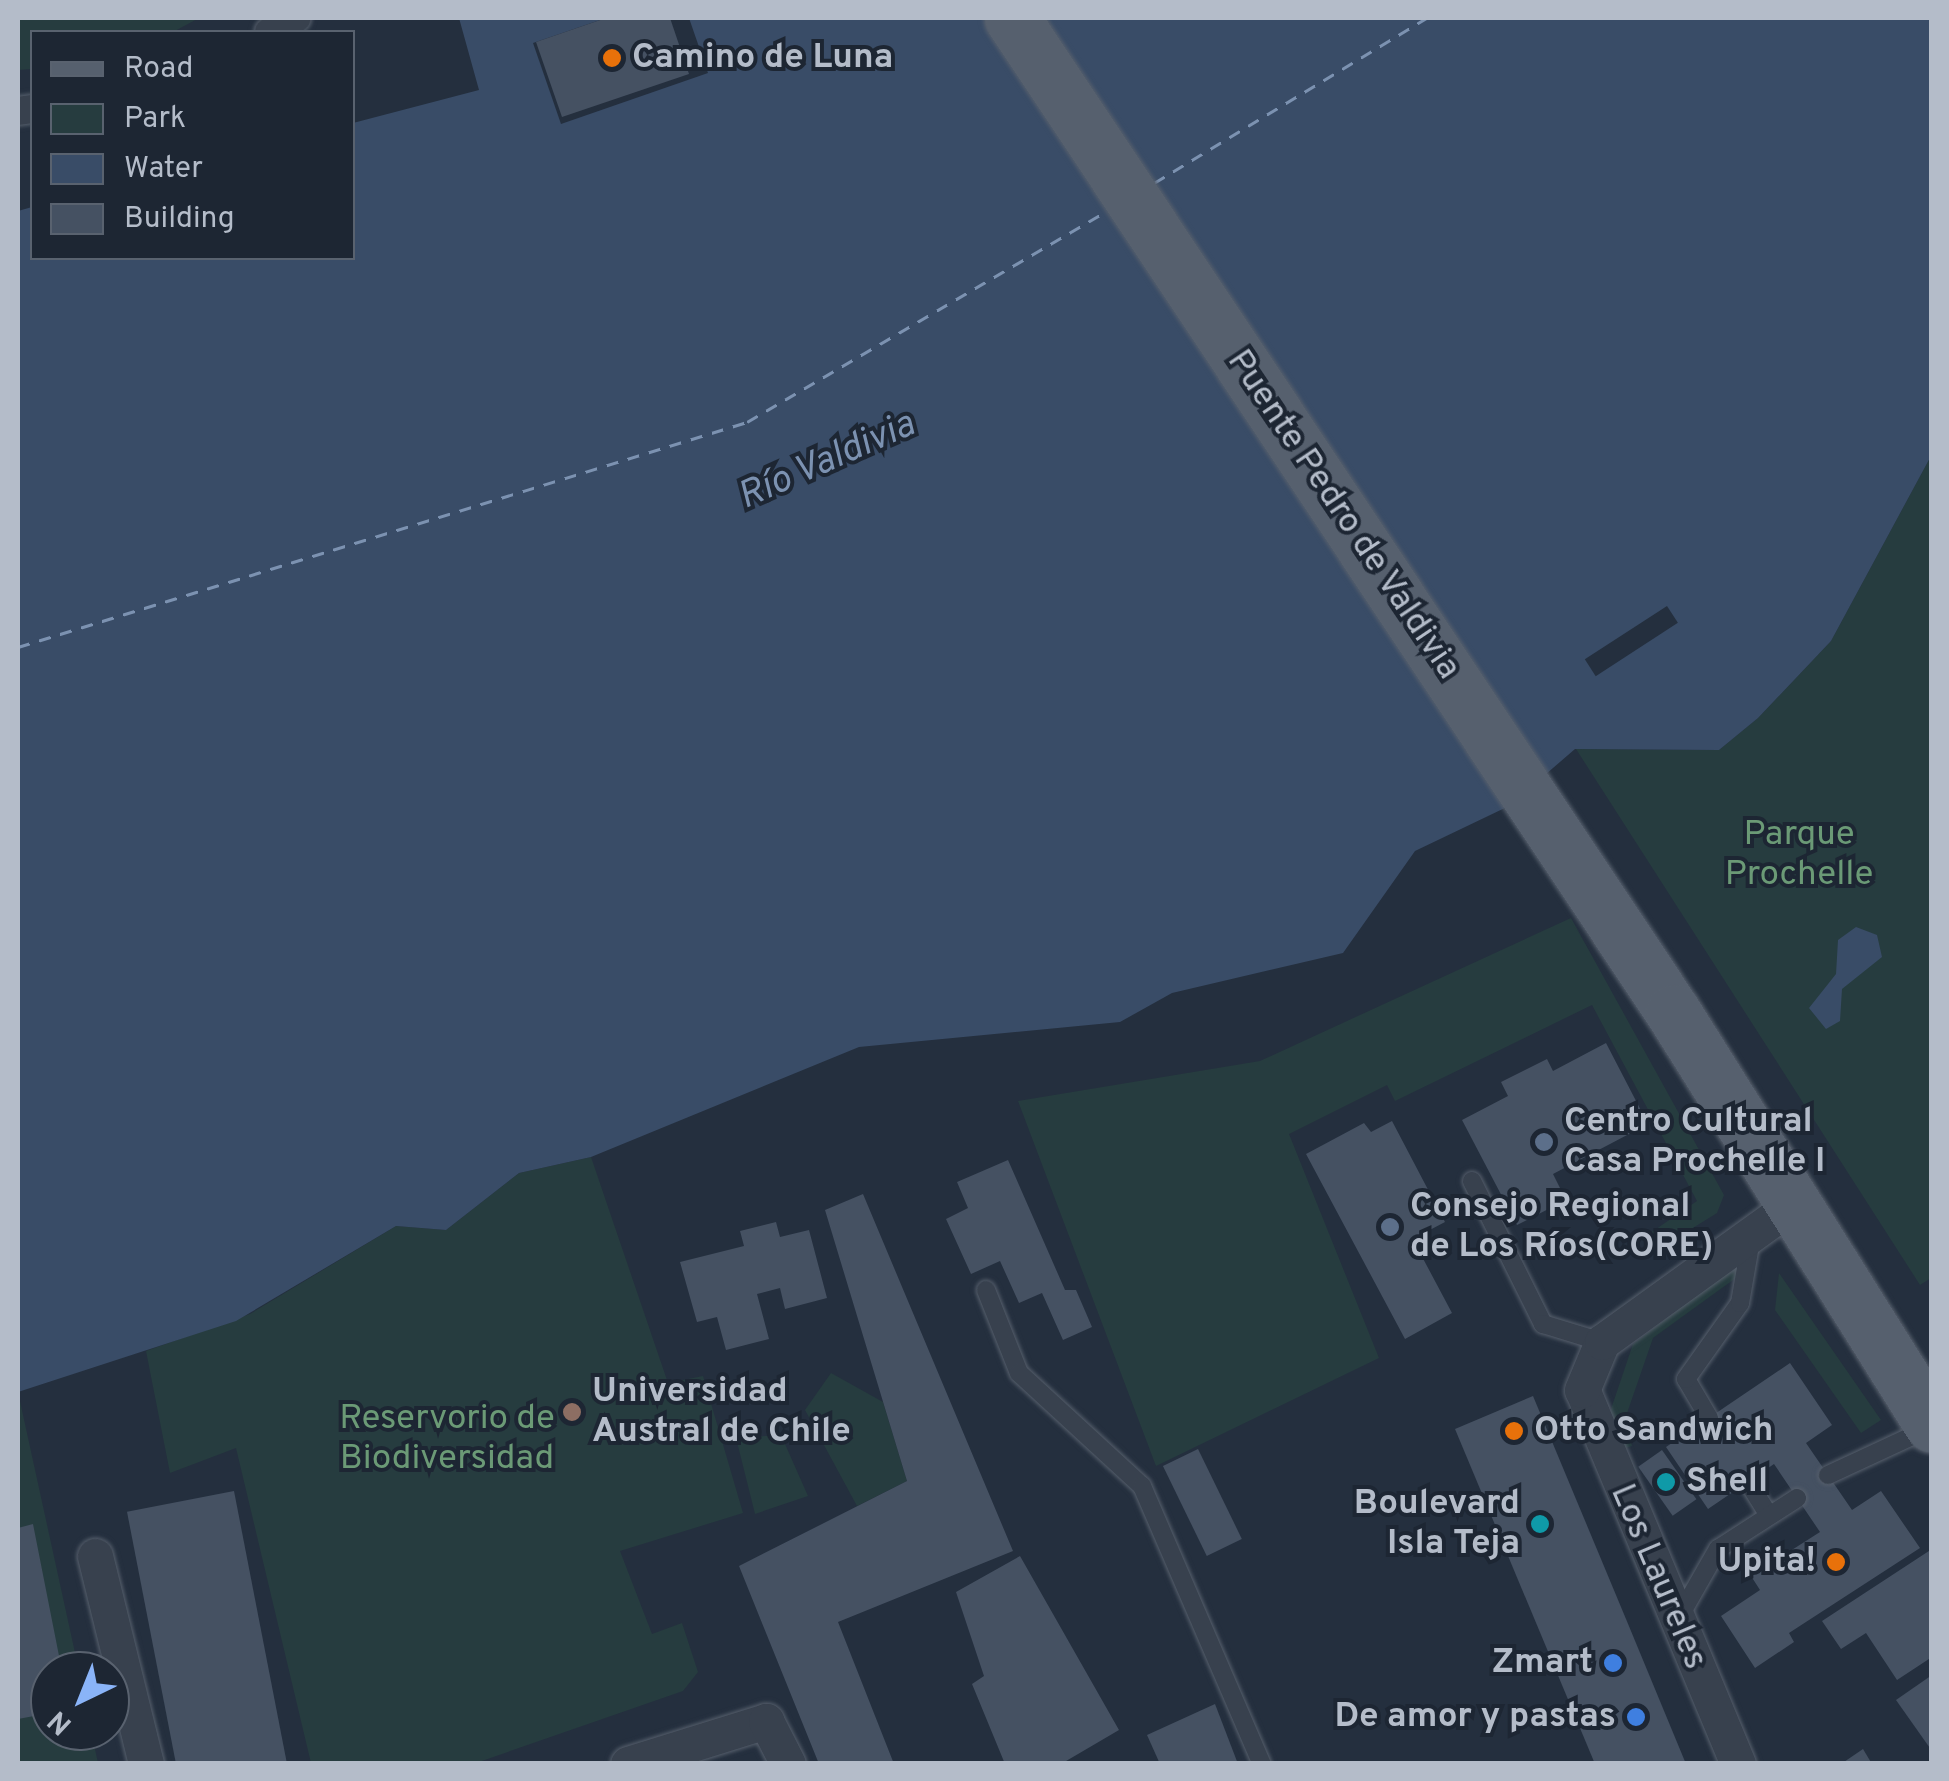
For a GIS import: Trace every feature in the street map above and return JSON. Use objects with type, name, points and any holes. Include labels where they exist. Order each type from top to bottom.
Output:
[{"type":"main road","name":"Puente Pedro de Valdivia","points":[[1012,18],[1673,1012]]},
{"type":"main road","points":[[1673,1012],[1770,1221],[1932,1426]]},
{"type":"main road","points":[[1673,1012],[1805,1181],[1932,1368]]},
{"type":"street","points":[[273,30],[297,18]]},
{"type":"street","points":[[1602,1342],[1770,1221]]},
{"type":"street","name":"Los Laureles","points":[[1602,1342],[1582,1390],[1738,1764]]},
{"type":"street","points":[[94,1556],[146,1764]]},
{"type":"street","points":[[628,1764],[766,1722],[788,1764]]},
{"type":"lane","points":[[1472,1181],[1543,1324],[1602,1342]]},
{"type":"lane","points":[[1709,1418],[1686,1379],[1740,1303],[1770,1221]]},
{"type":"lane","points":[[986,1290],[1020,1373],[1142,1486],[1262,1764]]},
{"type":"lane","points":[[1828,1476],[1932,1426]]},
{"type":"lane","points":[[1748,1482],[1769,1516]]},
{"type":"lane","points":[[1676,1622],[1718,1549],[1797,1498]]},
{"type":"green space","points":[[18,18],[199,18],[177,30],[30,30],[30,69],[18,70]]},
{"type":"green space","name":"Parque Prochelle","points":[[1931,456],[1931,1278],[1920,1285],[1576,749],[1719,750],[1758,718],[1831,641]]},
{"type":"green space","points":[[1571,918],[1724,1195],[1717,1213],[1651,1254],[1643,1238],[1697,1201],[1592,1005],[1395,1101],[1387,1085],[1289,1134],[1379,1358],[1156,1466],[1018,1101],[1260,1061]]},
{"type":"green space","name":"Reservorio de Biodiversidad","points":[[591,1157],[668,1383],[703,1376],[743,1513],[620,1551],[652,1634],[682,1623],[698,1672],[683,1691],[476,1763],[311,1763],[236,1448],[170,1473],[146,1351],[250,1314],[396,1226],[446,1230],[519,1173]]},
{"type":"green space","points":[[1735,1266],[1740,1275],[1653,1338],[1625,1419],[1632,1446],[1618,1450],[1608,1418],[1633,1344]]},
{"type":"green space","points":[[1779,1273],[1881,1420],[1861,1433],[1775,1310]]},
{"type":"green space","points":[[831,1373],[883,1402],[907,1481],[857,1506],[805,1410]]},
{"type":"green space","points":[[18,1392],[75,1651],[30,1651],[30,1751],[95,1751],[98,1763],[18,1764]]},
{"type":"green space","points":[[781,1435],[808,1496],[755,1514],[736,1438]]},
{"type":"water","name":"Río Valdivia","points":[[459,18],[1931,18],[1931,456],[1831,641],[1758,718],[1719,750],[1575,749],[1509,806],[1415,851],[1343,953],[1172,993],[1120,1022],[859,1047],[591,1157],[519,1173],[446,1230],[396,1226],[236,1321],[18,1392],[18,211],[30,208],[30,260],[355,260],[355,122],[479,90]]},
{"type":"water","points":[[1856,927],[1877,935],[1882,957],[1842,989],[1840,1021],[1826,1029],[1809,1008],[1836,974],[1838,940]]},
{"type":"pier","name":"Camino de Luna","points":[[606,18],[689,18],[708,73],[561,124],[533,43]]},
{"type":"pier","points":[[1667,606],[1678,623],[1596,676],[1585,659]]},
{"type":"building","name":"Camino de Luna","points":[[606,18],[670,18],[689,74],[562,117],[536,42]]},
{"type":"building","name":"Centro Cultural Casa Prochelle I","points":[[1606,1043],[1648,1124],[1553,1174],[1566,1200],[1517,1225],[1462,1120],[1508,1096],[1501,1082],[1547,1059],[1553,1071]]},
{"type":"building","name":"Consejo Regional de Los Ríos(CORE)","points":[[1392,1121],[1445,1222],[1426,1232],[1432,1244],[1419,1251],[1452,1313],[1405,1339],[1306,1154],[1364,1123],[1371,1132]]},
{"type":"building","points":[[1008,1160],[1065,1290],[1076,1290],[1092,1327],[1063,1340],[1042,1293],[1019,1303],[1000,1261],[971,1274],[946,1219],[968,1208],[957,1182]]},
{"type":"building","points":[[863,1194],[1013,1551],[838,1622],[894,1764],[819,1764],[739,1566],[907,1481],[825,1210]]},
{"type":"building","points":[[776,1222],[780,1237],[809,1230],[827,1298],[785,1309],[780,1288],[757,1294],[769,1339],[726,1350],[717,1317],[697,1322],[680,1262],[744,1246],[740,1231]]},
{"type":"building","points":[[1790,1363],[1832,1425],[1806,1443],[1852,1510],[1881,1491],[1920,1548],[1789,1633],[1794,1642],[1755,1668],[1721,1616],[1760,1590],[1751,1576],[1820,1532],[1774,1464],[1708,1509],[1666,1447]]},
{"type":"building","name":"Boulevard Isla Teja","points":[[1533,1396],[1686,1764],[1595,1764],[1455,1429]]},
{"type":"building","points":[[1198,1449],[1242,1539],[1207,1556],[1163,1466]]},
{"type":"building","name":"Shell","points":[[1662,1450],[1696,1499],[1673,1516],[1638,1467]]},
{"type":"building","points":[[234,1491],[287,1764],[176,1764],[127,1512]]},
{"type":"building","points":[[33,1524],[58,1651],[30,1651],[30,1717],[18,1719],[18,1528]]},
{"type":"building","points":[[1932,1549],[1932,1657],[1897,1680],[1866,1633],[1841,1649],[1822,1621]]},
{"type":"building","points":[[1020,1556],[1119,1730],[1061,1764],[1005,1764],[972,1684],[984,1676],[956,1592]]},
{"type":"building","points":[[1932,1675],[1932,1751],[1896,1700]]},
{"type":"building","points":[[1215,1704],[1238,1764],[1160,1764],[1147,1735]]},
{"type":"building","points":[[1863,1749],[1872,1764],[1841,1764]]},
{"type":"ferry route","points":[[1154,183],[1426,18]]},
{"type":"ferry route","points":[[18,647],[747,422],[1108,210]]},
{"type":"place","name":"Camino de Luna","points":[[612,58]]},
{"type":"place","name":"Centro Cultural Casa Prochelle I","points":[[1544,1142]]},
{"type":"place","name":"Consejo Regional de Los Ríos(CORE)","points":[[1390,1227]]},
{"type":"place","name":"Universidad Austral de Chile","points":[[572,1412]]},
{"type":"place","name":"Otto Sandwich","points":[[1514,1431]]},
{"type":"place","name":"Shell","points":[[1666,1482]]},
{"type":"place","name":"Boulevard Isla Teja","points":[[1540,1524]]},
{"type":"place","name":"Upita!","points":[[1836,1562]]},
{"type":"place","name":"Zmart","points":[[1613,1663]]},
{"type":"place","name":"De amor y pastas","points":[[1636,1717]]}]
